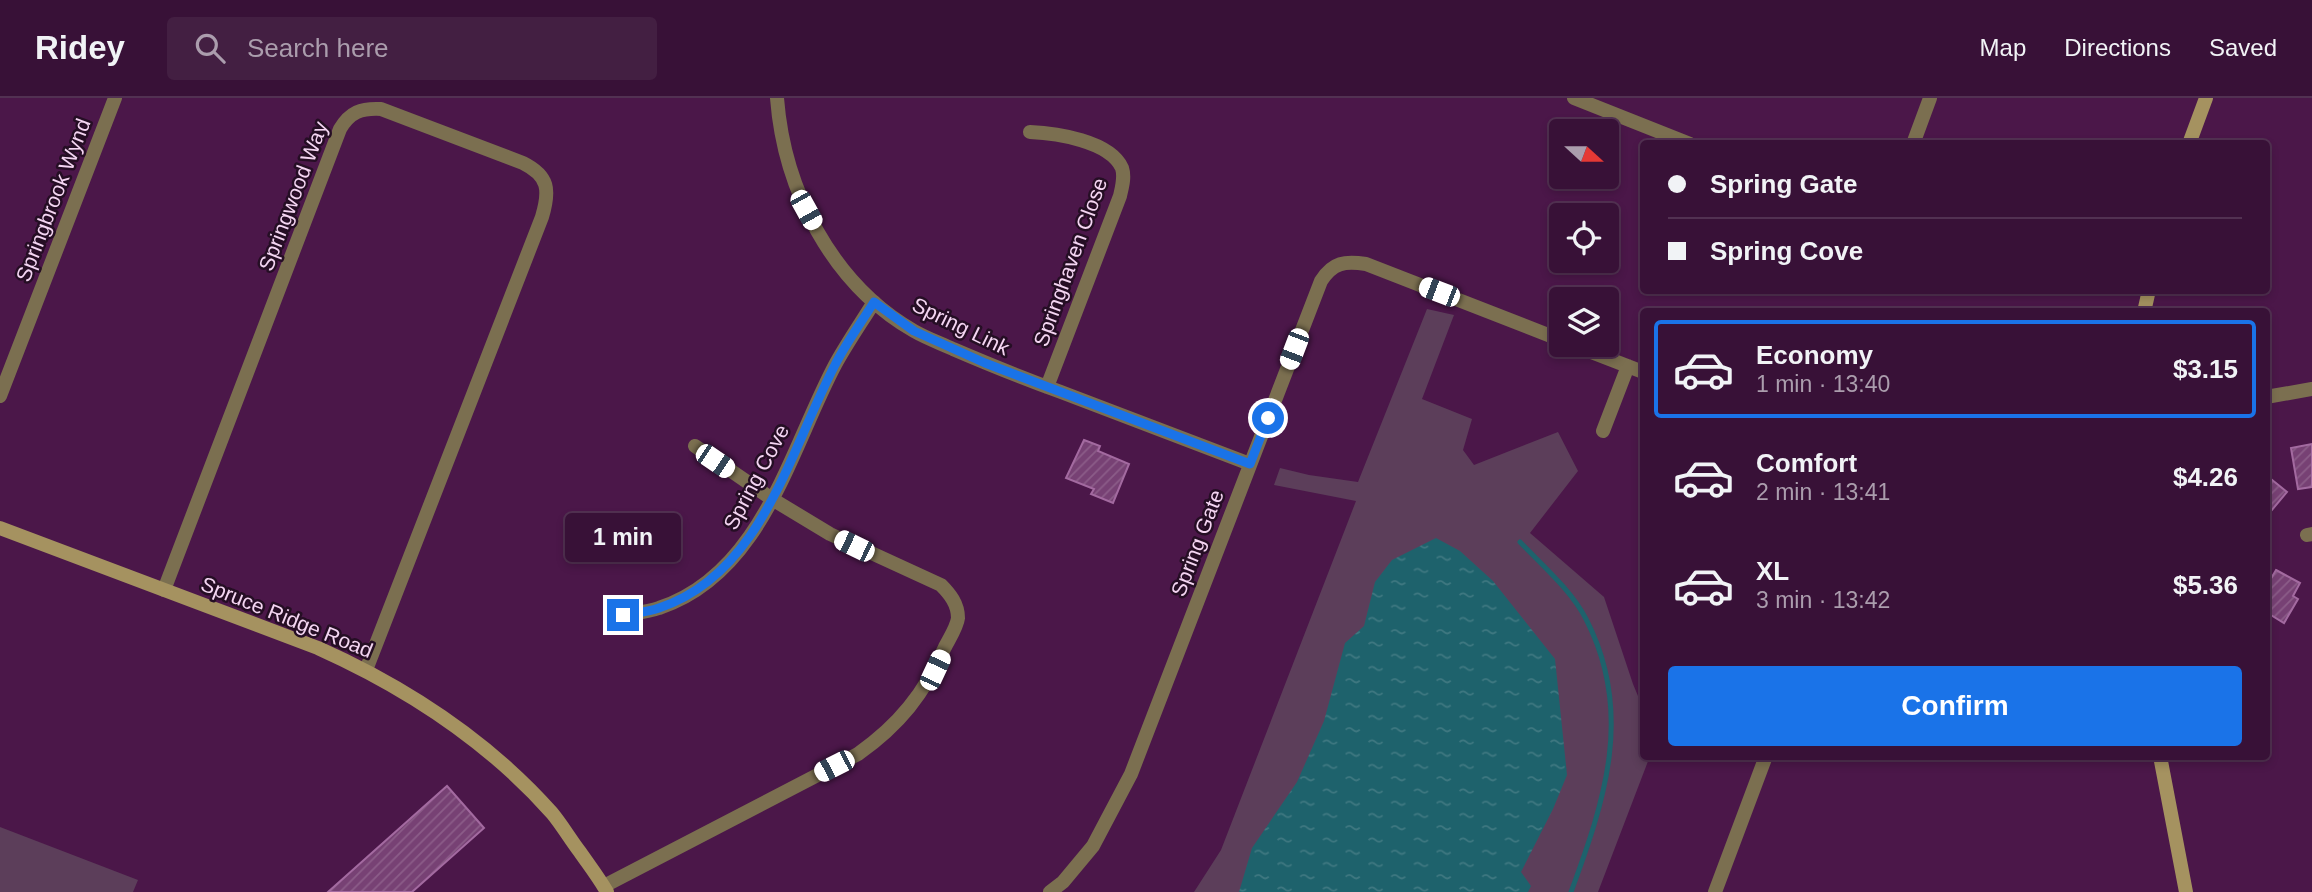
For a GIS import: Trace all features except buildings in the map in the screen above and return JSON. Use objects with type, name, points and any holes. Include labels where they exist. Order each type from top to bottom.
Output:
[{"type":"street","name":"Springbrook Wynd","points":[[0,396],[116,98]]},
{"type":"street","name":"Spring Link","points":[[777,98],[782,142],[791,177],[806,210],[825,244],[874,302],[914,331],[1047,387],[1250,464]]},
{"type":"street","points":[[1574,98],[1680,140]]},
{"type":"street","points":[[1914,140],[1930,98]]},
{"type":"street","points":[[2190,140],[2206,98]]},
{"type":"street","name":"Springwood Way","points":[[164,590],[346,119],[357,111],[381,109],[523,163],[541,174],[548,198],[366,670]]},
{"type":"street","name":"Springhaven Close","points":[[1030,132],[1065,136],[1104,150],[1114,157],[1122,169],[1124,181],[1047,387]]},
{"type":"street","name":"Spring Gate","points":[[1050,892],[1063,882],[1093,846],[1131,774],[1321,281],[1328,269],[1338,263],[1366,264],[1549,335]]},
{"type":"street","name":"Spring Cove","points":[[623,615],[658,609],[689,595],[724,568],[752,535],[772,499],[834,367],[874,302]]},
{"type":"street","points":[[1604,357],[1640,371]]},
{"type":"street","points":[[1603,431],[1628,366]]},
{"type":"street","points":[[2270,396],[2312,389]]},
{"type":"street","points":[[605,889],[858,754],[884,736],[923,690],[958,620],[951,594],[942,585],[830,534],[772,499],[695,446]]},
{"type":"street","name":"Spruce Ridge Road","points":[[0,528],[318,648],[366,670],[453,726],[520,781],[553,815],[605,889]]},
{"type":"street","points":[[1715,892],[1764,760]]},
{"type":"street","points":[[2161,760],[2186,892]]},
{"type":"shaded area","points":[[1427,309],[1454,315],[1422,399],[1472,419],[1463,450],[1474,465],[1558,432],[1578,471],[1530,533],[1604,597],[1640,701],[1640,760],[1648,760],[1598,892],[1194,892],[1221,850],[1356,501],[1274,485],[1280,468],[1358,482]]},
{"type":"shaded area","points":[[0,827],[138,880],[133,892],[0,892]]},
{"type":"water","points":[[1436,538],[1460,551],[1493,581],[1555,659],[1567,775],[1521,872],[1531,886],[1528,892],[1239,892],[1252,848],[1297,782],[1324,721],[1345,643],[1364,626],[1375,582],[1392,560]]},
{"type":"waterway","points":[[1520,542],[1580,608],[1601,654],[1609,688],[1611,722],[1603,790],[1571,892]]},
{"type":"route","points":[[623,615],[658,609],[689,595],[724,568],[752,535],[772,499],[834,367],[874,302],[914,331],[985,363],[1250,464],[1268,418]]}]
